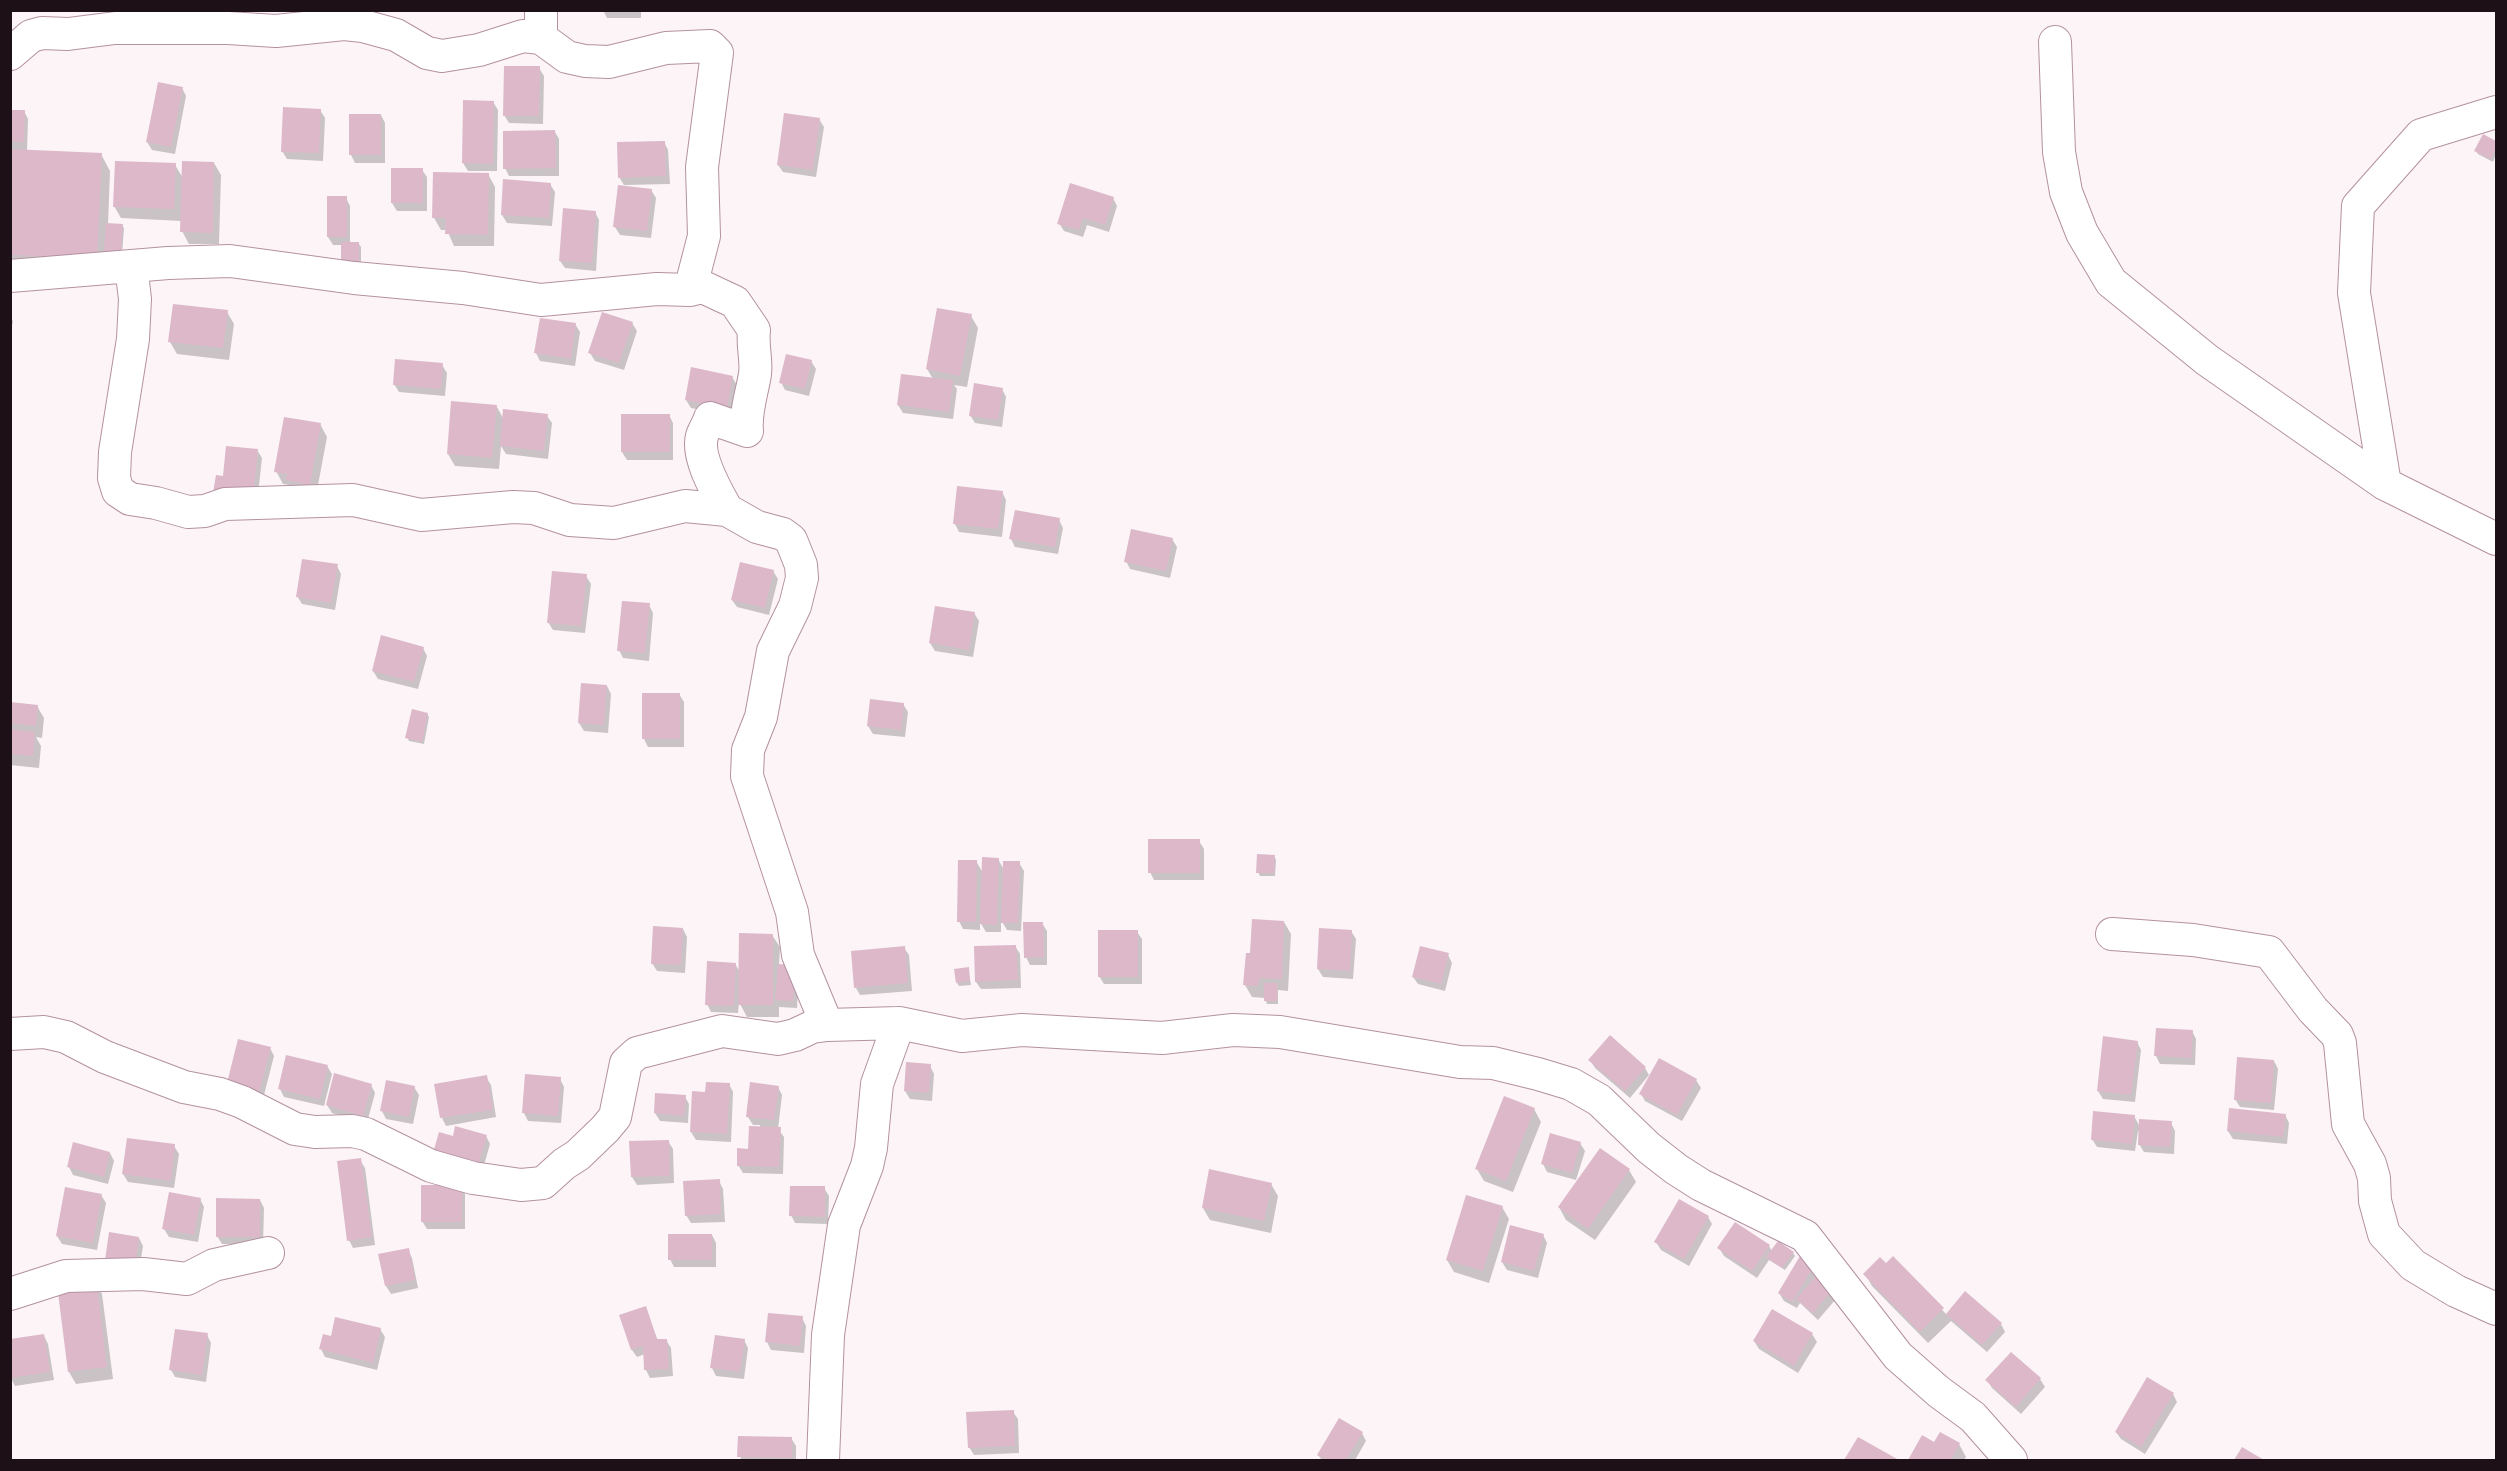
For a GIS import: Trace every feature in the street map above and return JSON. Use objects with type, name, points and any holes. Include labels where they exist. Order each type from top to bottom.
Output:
[{"type":"street","points":[[10,54],[31,36],[42,33],[68,34],[231,19],[276,31],[315,18],[378,29],[396,35],[427,53],[442,56],[479,50],[523,36],[541,24],[567,57],[585,61],[609,62],[666,48],[710,46],[717,53],[702,167],[704,236],[690,290]]},
{"type":"street","points":[[2055,42],[2059,152],[2066,192],[2082,233],[2111,282],[2207,360],[2385,484],[2496,539]]},
{"type":"street","points":[[2385,484],[2354,293],[2358,206],[2421,135],[2496,112]]},
{"type":"street","points":[[10,276],[230,261],[354,278],[463,288],[541,300],[657,289],[690,290],[703,287],[735,302],[754,330],[752,345],[755,372],[750,389],[747,431],[710,418],[702,436],[704,463],[727,510]]},
{"type":"street","points":[[131,266],[135,299],[133,339],[114,478],[118,491],[130,499],[188,512],[205,511],[225,504],[353,500],[421,515],[513,507],[534,508],[570,520],[614,523],[685,506],[727,510],[757,527],[783,534],[791,540],[801,566],[802,578],[795,606],[773,651],[761,717],[748,750],[747,776],[792,912],[798,955],[827,1025]]},
{"type":"street","points":[[2112,934],[2204,941],[2269,952],[2313,1010],[2337,1035],[2340,1043],[2348,1125],[2370,1164],[2374,1178],[2374,1201],[2385,1234],[2414,1265],[2456,1291],[2496,1309]]},
{"type":"street","points":[[823,1461],[828,1335],[844,1225],[867,1166],[877,1084],[899,1023]]},
{"type":"street","points":[[10,1034],[44,1032],[66,1037],[105,1057],[184,1087],[220,1094],[242,1102],[295,1129],[315,1132],[352,1131],[366,1134],[431,1166],[473,1178],[521,1185],[543,1183],[578,1155],[605,1129],[615,1117],[626,1063],[637,1053],[722,1031],[778,1039],[795,1035],[812,1027],[827,1025],[899,1023],[962,1036],[1022,1030],[1162,1038],[1233,1030],[1280,1032],[1460,1062],[1494,1063],[1571,1084],[1599,1100],[1676,1169],[1701,1185],[1805,1236],[1899,1356],[1939,1392],[1973,1418],[2011,1461]]},
{"type":"street","points":[[10,1294],[66,1276],[143,1274],[187,1279],[214,1265],[268,1253]]},
{"type":"building","points":[[504,66],[540,66],[539,116],[503,116]]},
{"type":"building","points":[[158,82],[183,87],[171,147],[146,142]]},
{"type":"building","points":[[463,100],[494,101],[493,164],[462,163]]},
{"type":"building","points":[[283,107],[321,109],[319,153],[281,152]]},
{"type":"building","points":[[10,110],[25,110],[24,142],[10,142]]},
{"type":"building","points":[[784,113],[820,118],[813,170],[777,165]]},
{"type":"building","points":[[349,114],[381,114],[381,155],[349,155]]},
{"type":"building","points":[[555,130],[556,168],[503,169],[503,131]]},
{"type":"building","points":[[2483,134],[2496,141],[2496,148],[2491,159],[2474,151]]},
{"type":"building","points":[[665,141],[666,176],[618,178],[617,142]]},
{"type":"building","points":[[10,149],[102,153],[97,258],[10,255]]},
{"type":"building","points":[[115,161],[176,163],[174,209],[113,207]]},
{"type":"building","points":[[182,161],[214,162],[213,233],[180,232]]},
{"type":"building","points":[[391,168],[423,168],[423,203],[391,203]]},
{"type":"building","points":[[433,172],[489,173],[488,235],[445,234],[446,218],[432,218]]},
{"type":"building","points":[[503,179],[551,183],[549,218],[501,215]]},
{"type":"building","points":[[1070,183],[1114,197],[1105,225],[1083,218],[1079,230],[1057,224]]},
{"type":"building","points":[[618,185],[652,189],[647,231],[613,227]]},
{"type":"building","points":[[327,196],[347,196],[347,237],[327,237]]},
{"type":"building","points":[[563,208],[596,211],[592,263],[559,261]]},
{"type":"building","points":[[106,223],[123,224],[121,252],[104,251]]},
{"type":"building","points":[[341,242],[359,242],[359,270],[341,270]]},
{"type":"building","points":[[173,304],[228,310],[223,348],[168,342]]},
{"type":"building","points":[[937,308],[972,314],[960,376],[926,369]]},
{"type":"building","points":[[602,312],[633,322],[619,363],[588,353]]},
{"type":"building","points":[[540,318],[576,323],[571,359],[534,353]]},
{"type":"building","points":[[786,354],[812,360],[805,389],[779,383]]},
{"type":"building","points":[[395,359],[443,363],[441,389],[393,385]]},
{"type":"building","points":[[691,367],[733,376],[727,409],[685,400]]},
{"type":"building","points":[[901,374],[953,380],[949,412],[897,405]]},
{"type":"building","points":[[974,383],[1003,388],[998,420],[969,416]]},
{"type":"building","points":[[451,401],[497,405],[492,458],[447,454]]},
{"type":"building","points":[[503,409],[548,414],[544,451],[500,446]]},
{"type":"building","points":[[621,414],[670,414],[670,452],[621,452]]},
{"type":"building","points":[[284,417],[321,423],[310,485],[286,480],[287,474],[274,472]]},
{"type":"building","points":[[226,446],[258,449],[253,497],[213,493],[216,475],[223,476]]},
{"type":"building","points":[[957,486],[1003,491],[998,529],[953,524]]},
{"type":"building","points":[[1015,510],[1060,518],[1055,547],[1009,539]]},
{"type":"building","points":[[1131,529],[1173,538],[1166,571],[1124,562]]},
{"type":"building","points":[[302,559],[338,564],[331,603],[296,597]]},
{"type":"building","points":[[740,562],[774,570],[765,608],[731,600]]},
{"type":"building","points":[[552,571],[587,574],[581,626],[547,623]]},
{"type":"building","points":[[622,601],[650,603],[645,653],[617,651]]},
{"type":"building","points":[[935,606],[975,612],[969,650],[929,643]]},
{"type":"building","points":[[381,635],[424,647],[414,682],[372,671]]},
{"type":"building","points":[[581,683],[607,685],[604,725],[578,723]]},
{"type":"building","points":[[642,693],[680,693],[680,739],[642,739]]},
{"type":"building","points":[[870,699],[904,703],[901,730],[867,726]]},
{"type":"building","points":[[10,702],[38,705],[36,726],[10,723]]},
{"type":"building","points":[[412,709],[428,713],[422,742],[405,738]]},
{"type":"building","points":[[10,729],[35,732],[33,756],[10,754]]},
{"type":"building","points":[[1148,839],[1200,839],[1200,873],[1148,873]]},
{"type":"building","points":[[1257,854],[1275,855],[1274,873],[1256,873]]},
{"type":"building","points":[[982,857],[999,858],[997,925],[980,924]]},
{"type":"building","points":[[958,860],[977,860],[976,922],[957,922]]},
{"type":"building","points":[[1003,861],[1020,861],[1018,923],[1001,923]]},
{"type":"building","points":[[1252,919],[1284,921],[1282,979],[1259,978],[1258,986],[1243,985],[1246,953],[1250,953]]},
{"type":"building","points":[[1023,922],[1043,922],[1044,957],[1024,958]]},
{"type":"building","points":[[653,926],[683,928],[681,965],[651,964]]},
{"type":"building","points":[[1319,928],[1352,930],[1350,971],[1317,969]]},
{"type":"building","points":[[1098,930],[1138,930],[1138,977],[1098,977]]},
{"type":"building","points":[[739,933],[773,934],[773,1005],[738,1005]]},
{"type":"building","points":[[1016,945],[1018,980],[975,982],[974,946]]},
{"type":"building","points":[[905,946],[908,983],[854,988],[851,951]]},
{"type":"building","points":[[1420,946],[1449,953],[1441,984],[1412,977]]},
{"type":"building","points":[[707,961],[736,963],[734,1006],[705,1005]]},
{"type":"building","points":[[778,964],[796,965],[793,1001],[775,1000]]},
{"type":"building","points":[[969,967],[970,981],[956,983],[954,969]]},
{"type":"building","points":[[1264,983],[1277,983],[1277,1001],[1264,1001]]},
{"type":"building","points":[[2156,1028],[2193,1030],[2191,1058],[2154,1056]]},
{"type":"building","points":[[1610,1035],[1646,1067],[1625,1091],[1588,1060]]},
{"type":"building","points":[[2103,1036],[2138,1041],[2131,1095],[2097,1091]]},
{"type":"building","points":[[238,1039],[271,1047],[259,1092],[227,1083]]},
{"type":"building","points":[[286,1055],[328,1065],[320,1099],[278,1089]]},
{"type":"building","points":[[2237,1057],[2274,1060],[2271,1103],[2234,1100]]},
{"type":"building","points":[[1659,1058],[1697,1079],[1677,1115],[1639,1094]]},
{"type":"building","points":[[906,1062],[931,1064],[929,1093],[904,1091]]},
{"type":"building","points":[[334,1073],[372,1084],[363,1116],[326,1105]]},
{"type":"building","points":[[525,1074],[561,1077],[558,1116],[522,1113]]},
{"type":"building","points":[[487,1075],[493,1110],[440,1118],[434,1084]]},
{"type":"building","points":[[386,1080],[415,1086],[409,1117],[380,1111]]},
{"type":"building","points":[[706,1082],[730,1083],[727,1134],[690,1132],[692,1091],[705,1092]]},
{"type":"building","points":[[750,1082],[779,1086],[774,1120],[746,1117]]},
{"type":"building","points":[[655,1093],[686,1095],[684,1116],[654,1113]]},
{"type":"building","points":[[1504,1096],[1535,1108],[1506,1181],[1475,1169]]},
{"type":"building","points":[[2229,1108],[2286,1114],[2283,1137],[2227,1131]]},
{"type":"building","points":[[2093,1111],[2135,1115],[2132,1144],[2091,1140]]},
{"type":"building","points":[[2139,1119],[2172,1121],[2170,1147],[2138,1145]]},
{"type":"building","points":[[455,1126],[487,1135],[476,1172],[431,1160],[439,1132],[453,1136]]},
{"type":"building","points":[[749,1126],[781,1127],[779,1167],[737,1166],[737,1148],[748,1149]]},
{"type":"building","points":[[1550,1133],[1581,1142],[1572,1173],[1541,1164]]},
{"type":"building","points":[[127,1138],[175,1144],[171,1181],[122,1174]]},
{"type":"building","points":[[669,1140],[670,1176],[631,1177],[629,1141]]},
{"type":"building","points":[[73,1142],[110,1152],[104,1177],[67,1167]]},
{"type":"building","points":[[1600,1148],[1630,1169],[1588,1229],[1558,1207]]},
{"type":"building","points":[[361,1158],[372,1237],[347,1241],[337,1161]]},
{"type":"building","points":[[1209,1169],[1272,1183],[1264,1221],[1202,1208]]},
{"type":"building","points":[[720,1179],[721,1214],[685,1216],[683,1181]]},
{"type":"building","points":[[421,1185],[462,1185],[462,1222],[421,1222]]},
{"type":"building","points":[[790,1186],[825,1186],[825,1217],[789,1216]]},
{"type":"building","points":[[65,1187],[102,1194],[93,1243],[56,1236]]},
{"type":"building","points":[[169,1192],[201,1198],[194,1235],[162,1229]]},
{"type":"building","points":[[1466,1195],[1503,1206],[1483,1271],[1446,1260]]},
{"type":"building","points":[[216,1198],[260,1199],[260,1237],[216,1237]]},
{"type":"building","points":[[1679,1199],[1709,1216],[1684,1259],[1654,1242]]},
{"type":"building","points":[[1735,1222],[1770,1245],[1752,1271],[1717,1248]]},
{"type":"building","points":[[1510,1225],[1544,1234],[1534,1271],[1501,1262]]},
{"type":"building","points":[[109,1232],[139,1237],[135,1265],[105,1260]]},
{"type":"building","points":[[668,1234],[712,1234],[712,1260],[668,1260]]},
{"type":"building","points":[[1778,1241],[1794,1252],[1782,1268],[1766,1257]]},
{"type":"building","points":[[409,1248],[415,1280],[385,1286],[378,1254]]},
{"type":"building","points":[[1800,1256],[1815,1264],[1792,1302],[1778,1293]]},
{"type":"building","points":[[1893,1256],[1944,1308],[1920,1332],[1863,1274],[1880,1257],[1886,1263]]},
{"type":"building","points":[[1816,1276],[1832,1290],[1813,1313],[1796,1299]]},
{"type":"building","points":[[96,1280],[107,1367],[68,1372],[57,1285]]},
{"type":"building","points":[[1965,1291],[2002,1323],[1982,1345],[1946,1314]]},
{"type":"building","points":[[646,1306],[657,1339],[667,1339],[669,1369],[644,1370],[643,1346],[631,1350],[619,1315]]},
{"type":"building","points":[[1772,1309],[1813,1333],[1794,1366],[1753,1341]]},
{"type":"building","points":[[768,1313],[803,1316],[800,1346],[765,1342]]},
{"type":"building","points":[[335,1317],[381,1328],[373,1363],[319,1349],[323,1334],[331,1336]]},
{"type":"building","points":[[175,1329],[208,1333],[202,1375],[169,1370]]},
{"type":"building","points":[[44,1334],[50,1372],[10,1378],[10,1339]]},
{"type":"building","points":[[715,1335],[745,1339],[740,1372],[710,1368]]},
{"type":"building","points":[[2011,1352],[2041,1378],[2016,1407],[1985,1380]]},
{"type":"building","points":[[2147,1377],[2174,1393],[2141,1447],[2115,1432]]},
{"type":"building","points":[[1014,1410],[1015,1446],[968,1448],[966,1412]]},
{"type":"building","points":[[1339,1418],[1363,1432],[1346,1460],[1327,1460],[1317,1455]]},
{"type":"building","points":[[1940,1432],[1960,1443],[1951,1460],[1908,1460],[1922,1435],[1934,1442]]},
{"type":"building","points":[[738,1436],[792,1437],[792,1458],[737,1457]]},
{"type":"building","points":[[1858,1437],[1899,1460],[1844,1460]]},
{"type":"building","points":[[2242,1447],[2264,1460],[2234,1460]]}]
